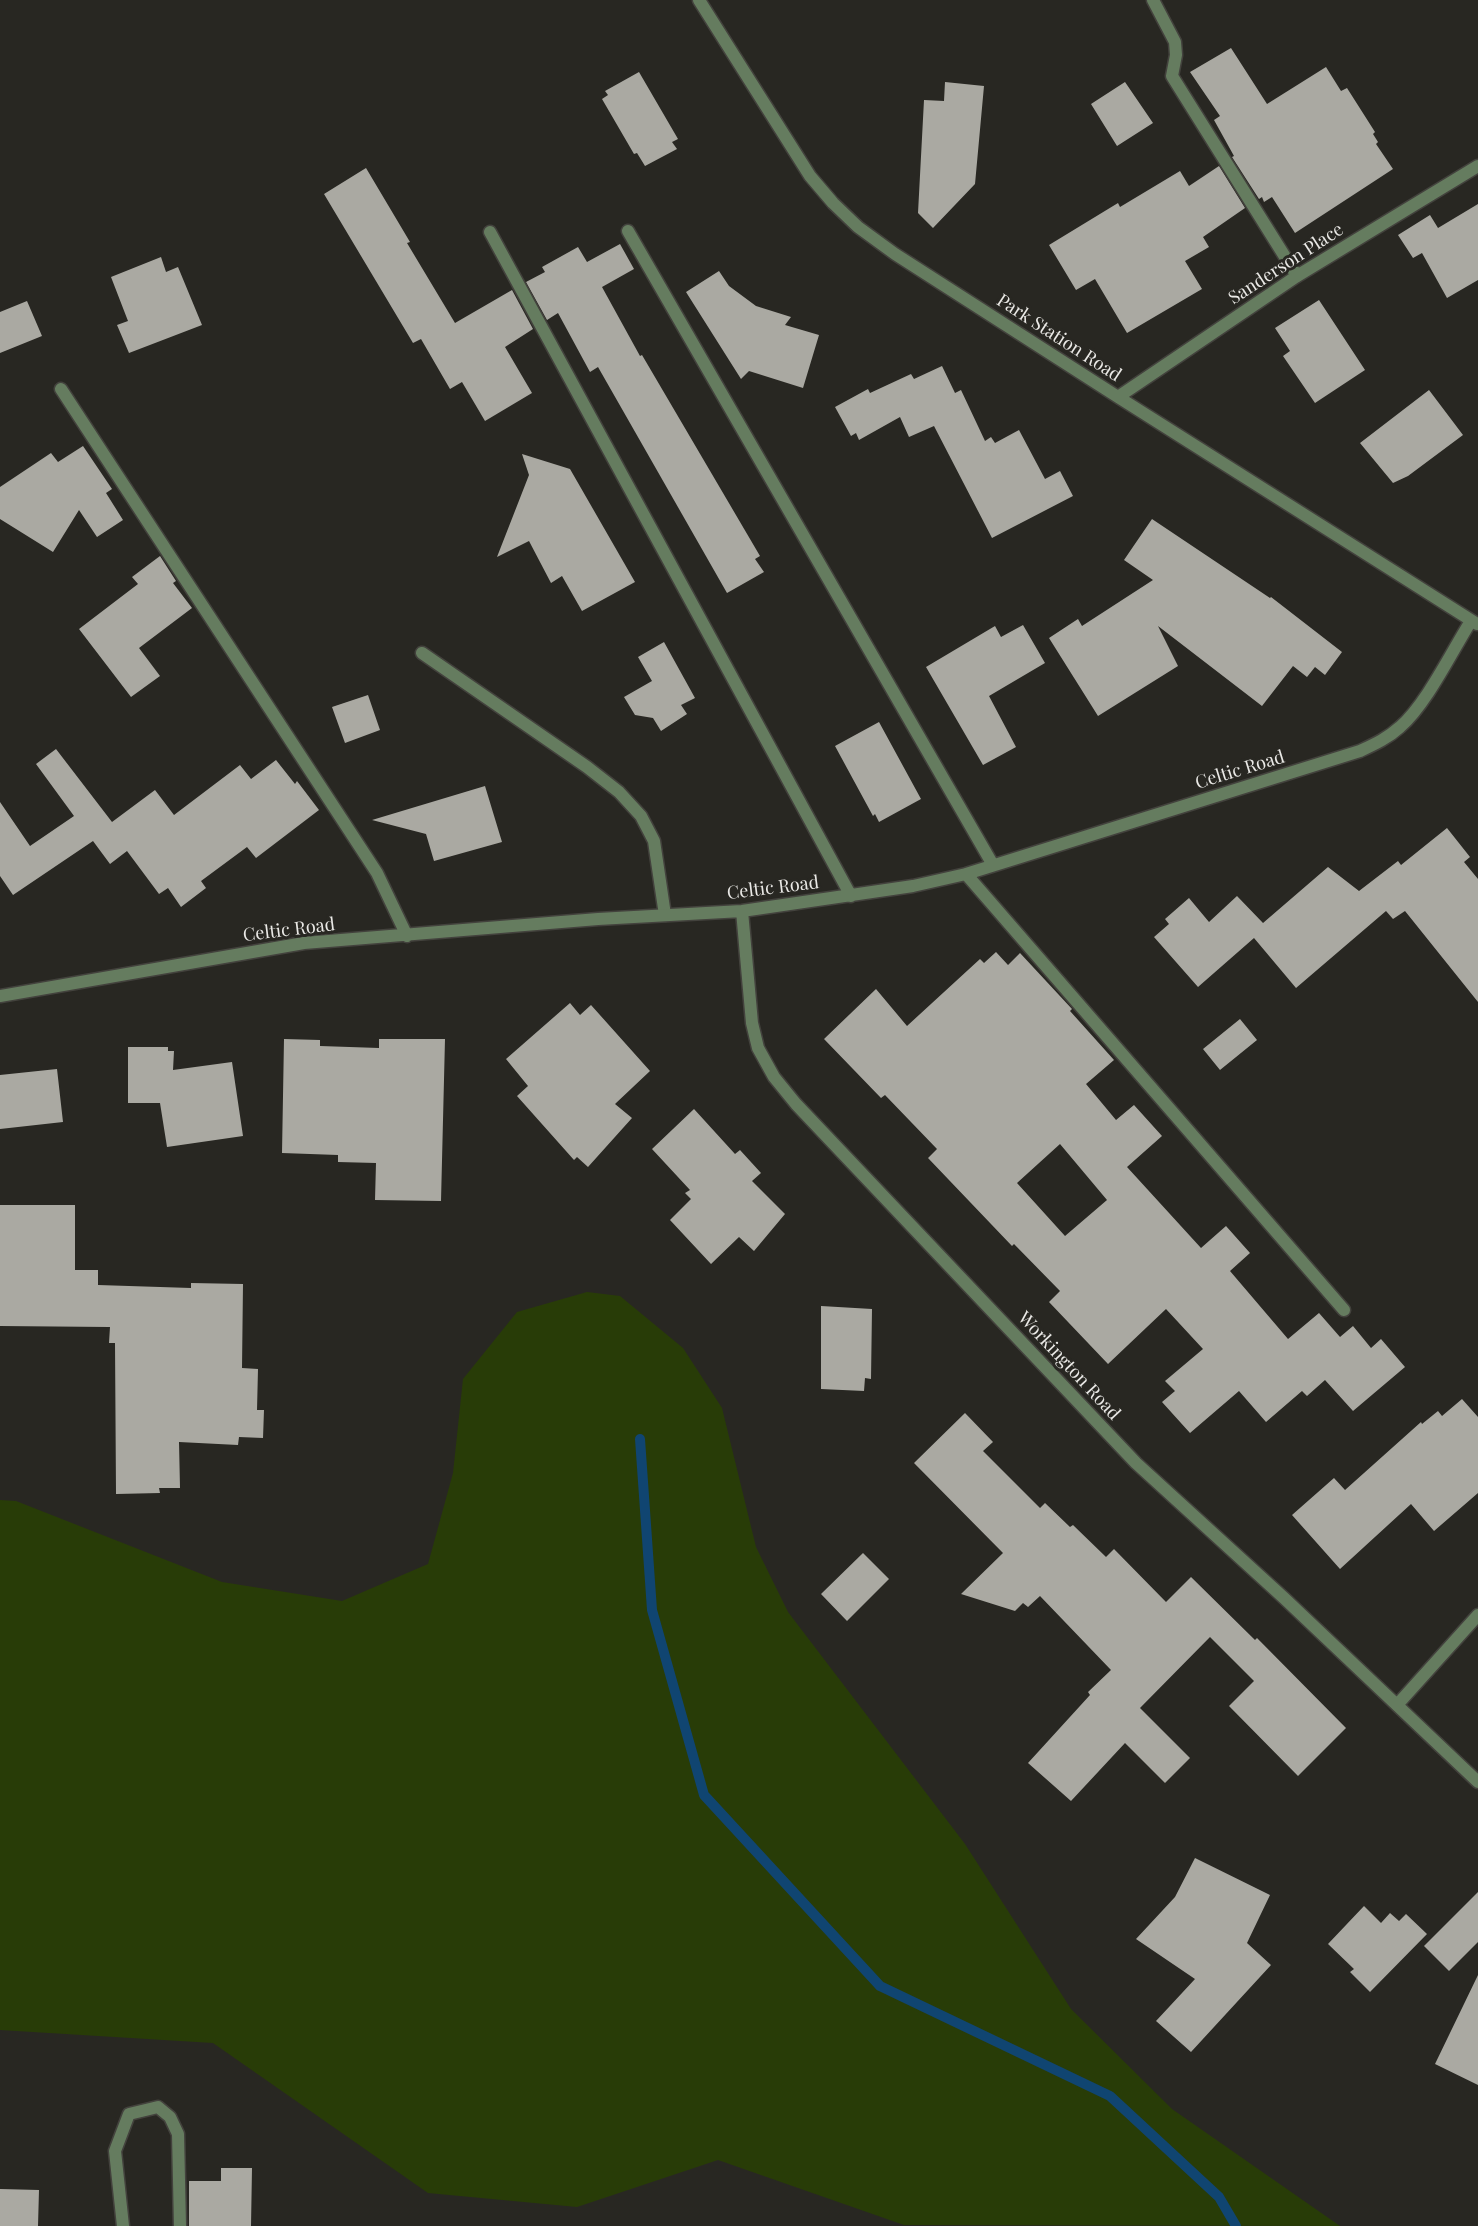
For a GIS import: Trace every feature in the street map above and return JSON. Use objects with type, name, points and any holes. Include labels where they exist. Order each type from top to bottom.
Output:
[{"type":"street","name":"Park Station Road","points":[[699,0],[810,176],[858,227],[895,254],[1474,623]]},
{"type":"street","points":[[1153,0],[1175,42],[1173,76],[1297,276]]},
{"type":"street","name":"Sanderson Place","points":[[1118,397],[1297,276],[1478,166]]},
{"type":"street","points":[[628,231],[993,865]]},
{"type":"street","points":[[490,232],[851,896]]},
{"type":"street","points":[[61,389],[377,873],[407,936]]},
{"type":"street","name":"Celtic Road","points":[[0,996],[304,944],[742,911],[913,886],[966,874],[1360,752],[1385,739],[1416,710],[1474,623]]},
{"type":"street","points":[[422,653],[587,767],[619,792],[634,808],[641,816],[654,841],[665,915]]},
{"type":"street","points":[[966,874],[1344,1310]]},
{"type":"street","name":"Workington Road","points":[[742,911],[752,1023],[758,1048],[774,1077],[796,1104],[1136,1463],[1284,1598],[1478,1782]]},
{"type":"street","points":[[1397,1705],[1478,1616]]},
{"type":"street","points":[[123,2226],[115,2151],[129,2114],[158,2107],[170,2116],[177,2134],[180,2226]]},
{"type":"green space","points":[[587,1292],[620,1296],[683,1348],[722,1408],[756,1547],[788,1612],[965,1844],[1071,2009],[1172,2109],[1340,2226],[904,2225],[718,2160],[577,2207],[428,2193],[213,2043],[0,2030],[0,1500],[16,1501],[222,1582],[342,1601],[428,1564],[453,1473],[463,1379],[517,1312]]},
{"type":"building","points":[[1231,48],[1267,104],[1326,67],[1341,91],[1347,88],[1375,132],[1373,134],[1378,142],[1376,144],[1393,169],[1295,233],[1272,197],[1264,202],[1262,197],[1259,199],[1232,157],[1234,156],[1214,120],[1220,116],[1190,72]]},
{"type":"building","points":[[639,72],[678,139],[672,142],[677,149],[645,166],[637,153],[634,154],[602,99],[608,95],[605,91]]},
{"type":"building","points":[[945,82],[984,86],[975,184],[933,228],[918,213],[924,100],[944,101]]},
{"type":"building","points":[[1125,82],[1153,123],[1117,146],[1091,104]]},
{"type":"building","points":[[1219,166],[1245,208],[1203,237],[1209,247],[1185,261],[1202,289],[1127,333],[1095,279],[1076,290],[1049,245],[1118,203],[1120,207],[1180,171],[1189,186]]},
{"type":"building","points":[[366,168],[455,323],[512,290],[533,329],[505,347],[532,393],[485,421],[462,382],[450,389],[421,339],[413,343],[324,194]]},
{"type":"building","points":[[1478,204],[1478,280],[1447,298],[1422,253],[1413,258],[1398,235],[1430,215],[1438,228]]},
{"type":"building","points":[[620,244],[634,269],[602,287],[640,356],[642,355],[760,556],[755,559],[764,572],[727,593],[598,367],[590,372],[558,313],[547,320],[526,282],[545,272],[542,267],[578,247],[587,262]]},
{"type":"building","points":[[161,257],[166,272],[178,267],[202,325],[129,353],[117,325],[128,321],[111,277]]},
{"type":"building","points":[[719,271],[729,286],[756,306],[791,317],[785,325],[819,335],[803,388],[749,371],[741,379],[686,292]]},
{"type":"building","points":[[1319,300],[1365,370],[1315,403],[1283,356],[1290,351],[1275,328]]},
{"type":"building","points":[[27,301],[42,336],[0,353],[0,312]]},
{"type":"building","points":[[942,366],[955,393],[961,390],[985,441],[991,437],[995,443],[1019,430],[1045,479],[1060,471],[1073,496],[992,538],[934,426],[909,437],[900,417],[859,440],[856,433],[851,436],[835,407],[868,389],[870,393],[911,374],[914,379]]},
{"type":"building","points":[[1429,390],[1463,435],[1408,476],[1393,483],[1360,443]]},
{"type":"building","points":[[83,446],[112,489],[106,493],[123,520],[97,537],[79,510],[53,552],[0,519],[0,487],[51,453],[58,462]]},
{"type":"building","points":[[522,454],[570,469],[635,582],[582,611],[562,576],[551,583],[529,541],[497,557],[529,475]]},
{"type":"building","points":[[1152,519],[1271,597],[1342,652],[1325,675],[1315,667],[1307,677],[1293,666],[1262,706],[1158,626],[1178,666],[1098,716],[1049,638],[1078,619],[1082,626],[1153,580],[1124,560]]},
{"type":"building","points":[[160,556],[176,581],[173,583],[192,608],[139,648],[160,676],[131,697],[79,629],[138,584],[132,577]]},
{"type":"building","points":[[1023,625],[1045,663],[989,696],[1016,747],[983,765],[926,667],[995,626],[1001,637]]},
{"type":"building","points":[[664,642],[695,698],[681,705],[687,714],[661,731],[653,718],[635,715],[624,697],[652,681],[638,657]]},
{"type":"building","points":[[368,695],[380,730],[345,743],[332,707]]},
{"type":"building","points":[[879,722],[921,799],[879,822],[875,814],[873,816],[835,746]]},
{"type":"building","points":[[56,749],[112,822],[155,790],[174,815],[240,765],[251,779],[276,760],[295,784],[297,781],[319,810],[256,858],[247,847],[201,881],[206,888],[181,907],[168,888],[159,894],[127,851],[110,864],[93,841],[13,895],[0,876],[0,802],[30,846],[74,816],[36,764]]},
{"type":"building","points":[[485,786],[502,842],[434,861],[426,834],[372,820]]},
{"type":"building","points":[[1447,828],[1470,857],[1464,862],[1478,879],[1478,1002],[1405,911],[1393,919],[1386,911],[1296,988],[1254,938],[1198,987],[1154,937],[1169,924],[1165,919],[1189,898],[1209,922],[1237,896],[1263,923],[1328,867],[1359,891],[1398,861],[1401,865]]},
{"type":"building","points":[[996,952],[1008,965],[1020,953],[1072,1009],[1070,1011],[1114,1060],[1086,1084],[1116,1120],[1134,1105],[1162,1136],[1127,1167],[1201,1248],[1226,1226],[1250,1253],[1230,1271],[1288,1339],[1319,1313],[1340,1337],[1353,1326],[1371,1348],[1381,1339],[1405,1367],[1353,1411],[1325,1380],[1307,1396],[1302,1391],[1266,1422],[1239,1391],[1190,1433],[1162,1402],[1175,1391],[1165,1381],[1203,1349],[1166,1309],[1108,1364],[1049,1302],[1060,1291],[1014,1244],[1012,1246],[928,1158],[937,1149],[885,1095],[881,1098],[824,1039],[876,989],[907,1026],[980,959],[984,963]],"holes":[[[1060,1144],[1107,1200],[1065,1236],[1017,1183]]]},
{"type":"building","points":[[570,1003],[580,1015],[591,1005],[650,1071],[615,1104],[632,1118],[588,1167],[577,1157],[574,1160],[517,1096],[528,1086],[506,1059]]},
{"type":"building","points":[[1240,1019],[1257,1040],[1220,1070],[1203,1049]]},
{"type":"building","points":[[284,1039],[320,1040],[320,1046],[379,1048],[379,1039],[445,1039],[441,1201],[375,1200],[376,1163],[338,1162],[338,1155],[282,1153]]},
{"type":"building","points":[[128,1047],[168,1047],[168,1051],[174,1051],[173,1070],[232,1062],[243,1136],[167,1147],[160,1103],[128,1103]]},
{"type":"building","points":[[57,1069],[63,1122],[0,1129],[0,1075]]},
{"type":"building","points":[[694,1109],[735,1154],[740,1150],[761,1173],[752,1181],[785,1214],[754,1251],[739,1237],[711,1264],[670,1220],[691,1199],[685,1193],[690,1190],[652,1149]]},
{"type":"building","points":[[0,1205],[75,1205],[75,1270],[98,1270],[98,1285],[191,1288],[191,1283],[243,1284],[242,1368],[258,1369],[257,1410],[264,1410],[263,1438],[239,1437],[238,1445],[179,1442],[180,1488],[159,1488],[160,1493],[116,1494],[115,1343],[109,1343],[110,1327],[0,1326]]},
{"type":"building","points":[[821,1306],[872,1309],[871,1379],[865,1378],[864,1391],[821,1389]]},
{"type":"building","points":[[1462,1399],[1478,1417],[1478,1493],[1434,1531],[1411,1504],[1340,1569],[1292,1515],[1334,1478],[1345,1490],[1421,1422],[1422,1424],[1438,1411],[1442,1416]]},
{"type":"building","points":[[965,1413],[993,1442],[983,1451],[1040,1508],[1045,1503],[1070,1527],[1073,1525],[1106,1557],[1114,1549],[1166,1602],[1191,1577],[1255,1640],[1257,1638],[1346,1728],[1298,1776],[1229,1706],[1254,1681],[1210,1637],[1140,1708],[1190,1758],[1165,1783],[1125,1743],[1071,1801],[1028,1763],[1090,1695],[1088,1692],[1111,1670],[1040,1596],[1028,1607],[1023,1603],[1015,1611],[961,1594],[1003,1553],[914,1463]]},
{"type":"building","points":[[863,1553],[889,1579],[847,1621],[821,1594]]},
{"type":"building","points":[[1195,1858],[1270,1895],[1247,1943],[1271,1965],[1191,2052],[1156,2021],[1195,1979],[1136,1939],[1175,1897]]},
{"type":"building","points":[[1478,1892],[1478,1942],[1449,1971],[1424,1946]]},
{"type":"building","points":[[1364,1906],[1381,1923],[1390,1913],[1399,1921],[1406,1914],[1427,1934],[1370,1992],[1350,1972],[1354,1969],[1328,1944]]},
{"type":"building","points":[[1478,1975],[1478,2085],[1435,2064]]},
{"type":"building","points":[[221,2168],[252,2168],[251,2226],[189,2226],[189,2181],[221,2181]]},
{"type":"building","points":[[0,2189],[39,2190],[38,2226],[0,2226]]},
{"type":"waterway","points":[[640,1439],[652,1610],[704,1795],[880,1986],[1110,2096],[1219,2197],[1236,2226]]}]
